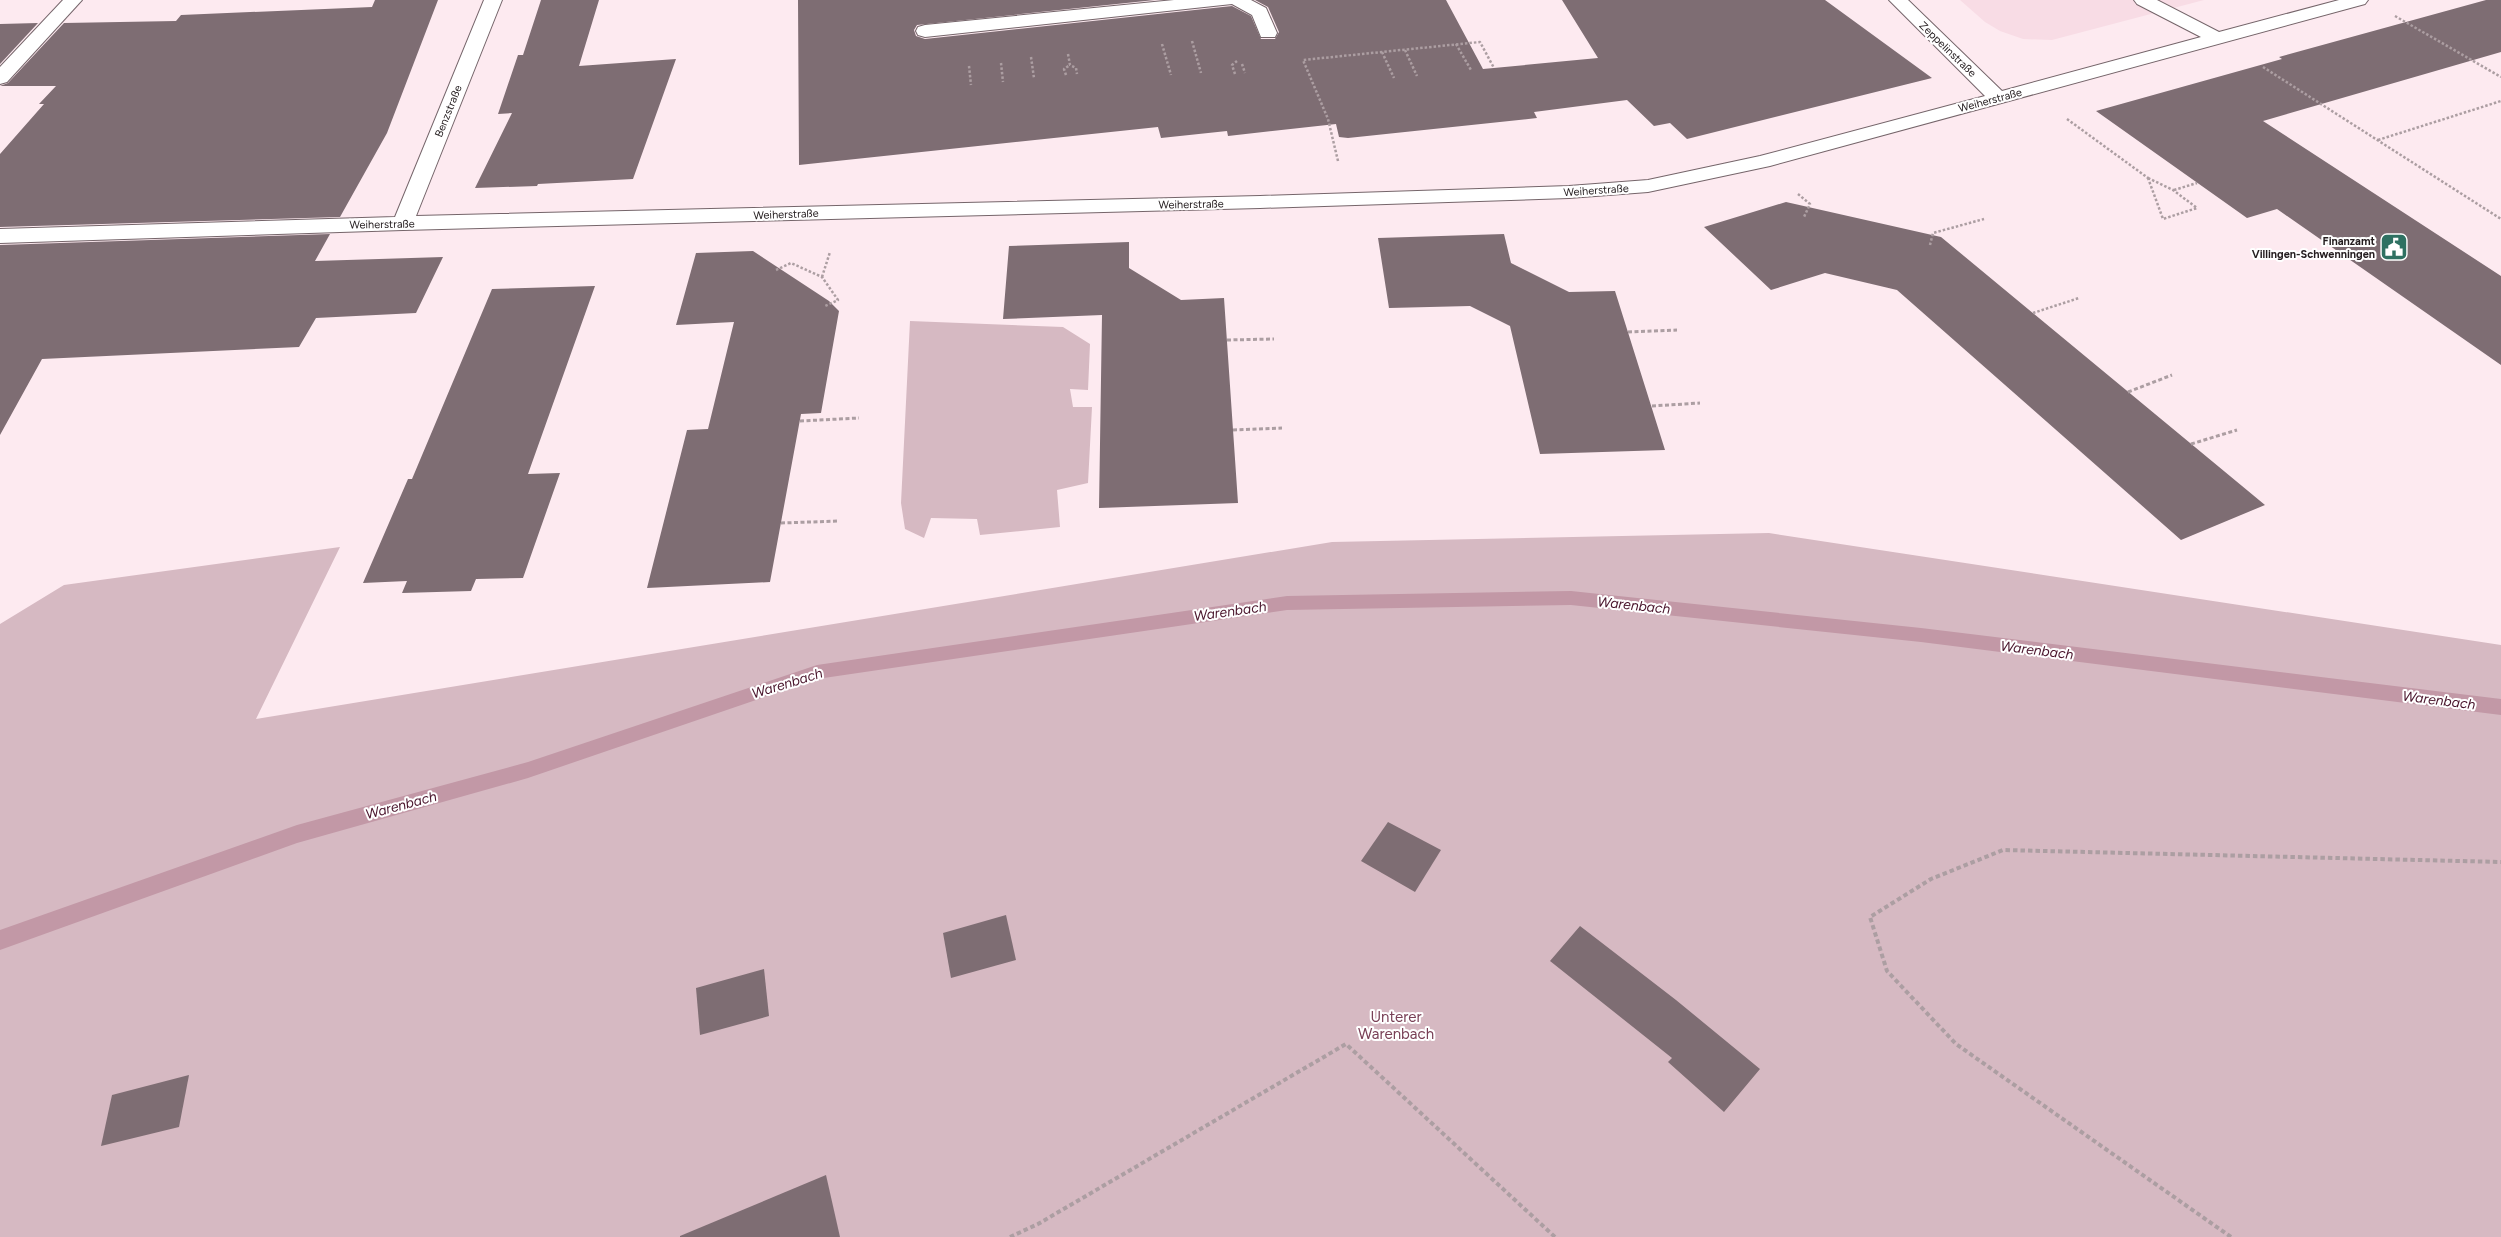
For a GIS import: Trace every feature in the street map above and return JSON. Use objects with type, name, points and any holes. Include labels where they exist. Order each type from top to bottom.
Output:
[{"type":"street","points":[[0,78],[73,0]]},
{"type":"street","name":"Benzstraße","points":[[403,223],[493,0]]},
{"type":"street","points":[[925,30],[1227,0]]},
{"type":"street","points":[[1238,0],[1260,12],[1268,33]]},
{"type":"street","name":"Zeppelinstraße","points":[[1898,0],[1998,98]]},
{"type":"street","points":[[2144,0],[2218,39]]},
{"type":"street","name":"Weiherstraße","points":[[0,236],[403,223],[1342,199],[1569,192],[1648,186],[1763,162],[2358,0]]},
{"type":"path","points":[[2392,14],[2501,77]]},
{"type":"path","points":[[2218,39],[2501,219]]},
{"type":"path","points":[[1192,40],[1201,73]]},
{"type":"path","points":[[1342,199],[1341,172],[1328,119],[1303,60],[1480,42],[1494,68]]},
{"type":"path","points":[[1161,44],[1170,76]]},
{"type":"path","points":[[1456,44],[1471,70]]},
{"type":"path","points":[[1405,50],[1417,76]]},
{"type":"path","points":[[1382,52],[1394,78]]},
{"type":"path","points":[[1068,53],[1070,65]]},
{"type":"path","points":[[1031,57],[1034,78]]},
{"type":"path","points":[[1000,60],[1003,82]]},
{"type":"path","points":[[1235,74],[1232,65],[1237,61]]},
{"type":"path","points":[[969,63],[971,85]]},
{"type":"path","points":[[1070,65],[1076,68],[1077,74]]},
{"type":"path","points":[[1066,75],[1064,69],[1070,65]]},
{"type":"path","points":[[2026,90],[2148,178],[2173,190],[2197,208],[2163,219],[2148,178]]},
{"type":"path","points":[[2377,140],[2501,101]]},
{"type":"path","points":[[2173,190],[2197,183]]},
{"type":"path","points":[[1930,245],[1933,233],[1984,219]]},
{"type":"path","points":[[776,270],[791,263],[822,277],[838,300],[825,306]]},
{"type":"path","points":[[2033,313],[2079,298]]},
{"type":"path","points":[[1628,332],[1677,330]]},
{"type":"path","points":[[1227,340],[1274,340]]},
{"type":"path","points":[[2128,392],[2172,375]]},
{"type":"path","points":[[1652,406],[1700,403]]},
{"type":"path","points":[[800,421],[859,418]]},
{"type":"path","points":[[1233,430],[1282,428]]},
{"type":"path","points":[[2191,444],[2237,430]]},
{"type":"path","points":[[781,523],[839,522]]},
{"type":"path","points":[[2231,1237],[1956,1044],[1887,971],[1870,917],[1931,879],[2003,850],[2501,862]]},
{"type":"path","points":[[1010,1237],[1038,1224],[1346,1044],[1555,1237]]},
{"type":"shaded area","points":[[1960,0],[2204,0],[2052,40],[2023,39],[2000,31],[1985,22]]},
{"type":"green space","points":[[910,321],[1063,327],[1090,344],[1088,390],[1070,389],[1073,407],[1092,407],[1088,483],[1057,490],[1060,527],[980,535],[977,519],[931,518],[924,538],[905,529],[901,503]]},
{"type":"green space","name":"Unterer Warenbach","points":[[1769,533],[2501,645],[2501,1237],[0,1237],[0,624],[64,585],[340,547],[256,719],[1332,542]]},
{"type":"building","points":[[375,0],[438,0],[387,133],[340,217],[0,227],[0,154],[44,104],[39,104],[56,86],[0,86],[8,83],[64,23],[176,21],[181,15],[372,7]]},
{"type":"building","points":[[541,0],[599,0],[579,66],[676,59],[633,179],[538,184],[537,186],[475,188],[512,113],[498,114],[518,55],[523,55]]},
{"type":"building","points":[[798,0],[1155,0],[917,25],[914,30],[916,36],[925,39],[1232,6],[1251,16],[1261,39],[1275,39],[1279,32],[1268,7],[1255,0],[1446,0],[1483,69],[1598,58],[1562,0],[1825,0],[1932,78],[1687,139],[1670,123],[1654,126],[1627,100],[1534,112],[1537,118],[1348,138],[1339,137],[1336,124],[1228,136],[1227,131],[1161,138],[1158,127],[799,165]]},
{"type":"building","name":"Finanzamt Villingen-Schwenningen","points":[[2486,0],[2501,0],[2501,52],[2263,121],[2501,276],[2501,365],[2277,209],[2247,218],[2096,111],[2282,59],[2279,57]]},
{"type":"building","points":[[38,23],[0,64],[0,24]]},
{"type":"building","points":[[1786,202],[1941,237],[2265,505],[2181,540],[1897,290],[1825,273],[1771,290],[1704,227]]},
{"type":"building","points":[[330,234],[315,261],[443,257],[416,313],[316,318],[299,347],[42,359],[0,435],[0,245]]},
{"type":"building","points":[[1504,234],[1511,263],[1569,292],[1615,291],[1665,450],[1540,454],[1510,326],[1470,306],[1389,308],[1378,238]]},
{"type":"building","points":[[1129,242],[1129,268],[1181,300],[1224,298],[1238,503],[1099,508],[1102,315],[1003,319],[1009,246]]},
{"type":"building","points":[[753,251],[829,301],[839,311],[821,413],[801,414],[770,582],[647,588],[687,430],[708,429],[734,322],[676,325],[696,253]]},
{"type":"building","points":[[595,286],[528,474],[560,473],[523,578],[476,579],[471,591],[402,593],[407,581],[363,583],[408,479],[412,479],[492,289]]},
{"type":"building","points":[[1388,822],[1441,850],[1415,892],[1361,861]]},
{"type":"building","points":[[1006,915],[1016,960],[951,978],[943,933]]},
{"type":"building","points":[[1580,926],[1676,1000],[1760,1069],[1724,1112],[1668,1062],[1672,1058],[1550,961]]},
{"type":"building","points":[[764,969],[769,1016],[700,1035],[696,988]]},
{"type":"building","points":[[189,1075],[179,1127],[101,1146],[112,1095]]},
{"type":"building","points":[[826,1175],[840,1237],[680,1237],[680,1236]]},
{"type":"waterway","name":"Warenbach","points":[[0,940],[297,834],[528,770],[817,672],[1287,603],[1571,598],[1921,635],[2501,707]]},
{"type":"place","name":"Finanzamt Villingen-Schwenningen","points":[[2394,247]]}]
